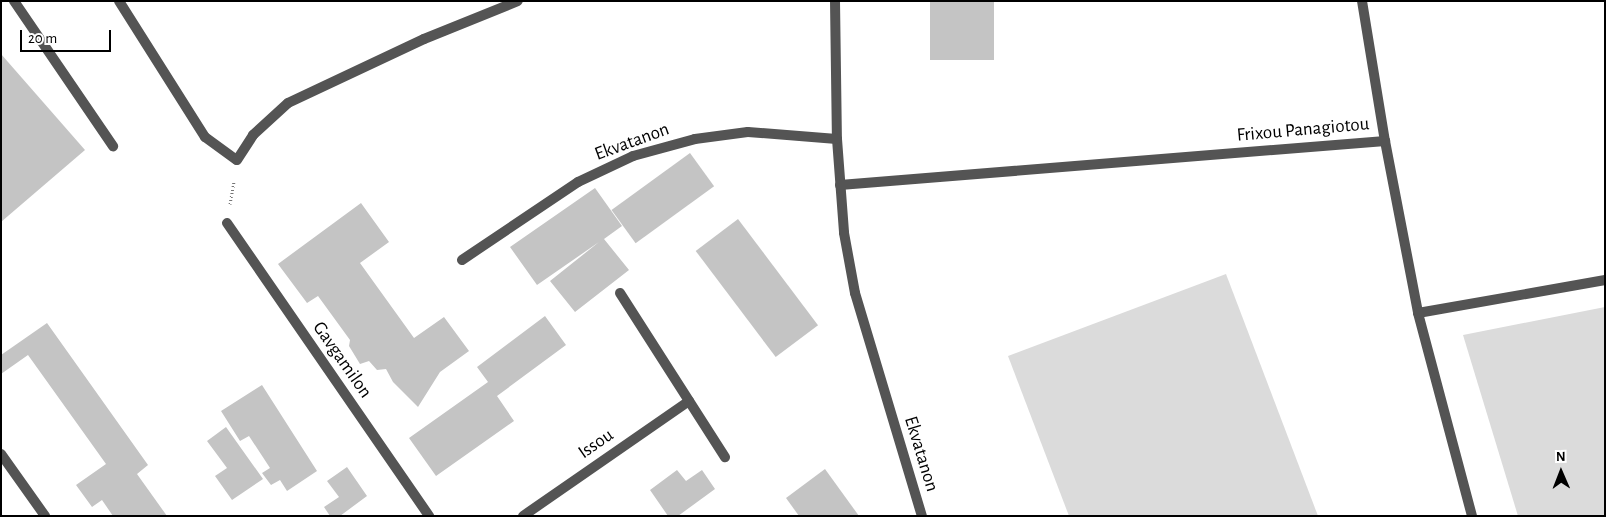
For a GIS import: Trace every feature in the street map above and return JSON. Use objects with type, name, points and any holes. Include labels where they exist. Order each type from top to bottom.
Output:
[{"type":"street","points":[[14,1],[113,146]]},
{"type":"street","points":[[119,1],[204,137],[237,160],[253,135],[288,103],[424,39],[518,1]]},
{"type":"street","name":"Ekvatanon","points":[[835,1],[837,139],[840,184],[855,293],[922,516]]},
{"type":"street","points":[[1362,1],[1385,141]]},
{"type":"street","name":"Ekvatanon","points":[[462,260],[578,182],[633,156],[695,138],[748,132],[837,139]]},
{"type":"street","name":"Frixou Panagiotou","points":[[840,184],[1385,141],[1418,313],[1472,516]]},
{"type":"street","name":"Gavgamilon","points":[[227,224],[428,516]]},
{"type":"street","points":[[1418,313],[1605,280]]},
{"type":"street","points":[[620,293],[725,457]]},
{"type":"street","name":"Issou","points":[[523,516],[689,401]]},
{"type":"street","points":[[1,454],[45,516]]},
{"type":"path","points":[[227,224],[237,160]]},
{"type":"shaded area","points":[[1226,274],[1318,516],[1069,516],[1008,356]]},
{"type":"shaded area","points":[[1605,307],[1605,516],[1518,516],[1463,335]]},
{"type":"building","points":[[930,1],[994,1],[994,60],[930,60]]},
{"type":"building","points":[[1,54],[85,150],[1,222]]},
{"type":"building","points":[[690,153],[714,186],[636,243],[612,210]]},
{"type":"building","points":[[595,188],[622,226],[604,239],[629,270],[575,312],[550,281],[599,242],[537,285],[510,247]]},
{"type":"building","points":[[361,203],[389,242],[360,263],[414,338],[444,317],[469,351],[440,372],[418,407],[393,382],[386,369],[377,370],[369,361],[360,364],[349,346],[350,340],[318,296],[307,303],[278,264]]},
{"type":"building","points":[[738,219],[818,325],[776,357],[696,251]]},
{"type":"building","points":[[545,316],[566,345],[497,396],[514,421],[436,476],[409,438],[488,382],[477,367]]},
{"type":"building","points":[[47,323],[148,465],[137,474],[167,516],[113,516],[102,500],[92,507],[76,485],[106,464],[28,355],[1,374],[1,355]]},
{"type":"building","points":[[262,385],[317,471],[287,491],[280,480],[271,485],[262,473],[270,468],[249,436],[240,441],[221,411]]},
{"type":"building","points":[[226,427],[263,479],[232,500],[215,476],[227,468],[207,441]]},
{"type":"building","points":[[347,467],[367,496],[340,516],[330,516],[324,507],[339,497],[327,481]]},
{"type":"building","points":[[825,469],[859,516],[799,516],[786,498]]},
{"type":"building","points":[[677,470],[686,481],[702,470],[715,489],[678,516],[668,516],[650,490]]}]
